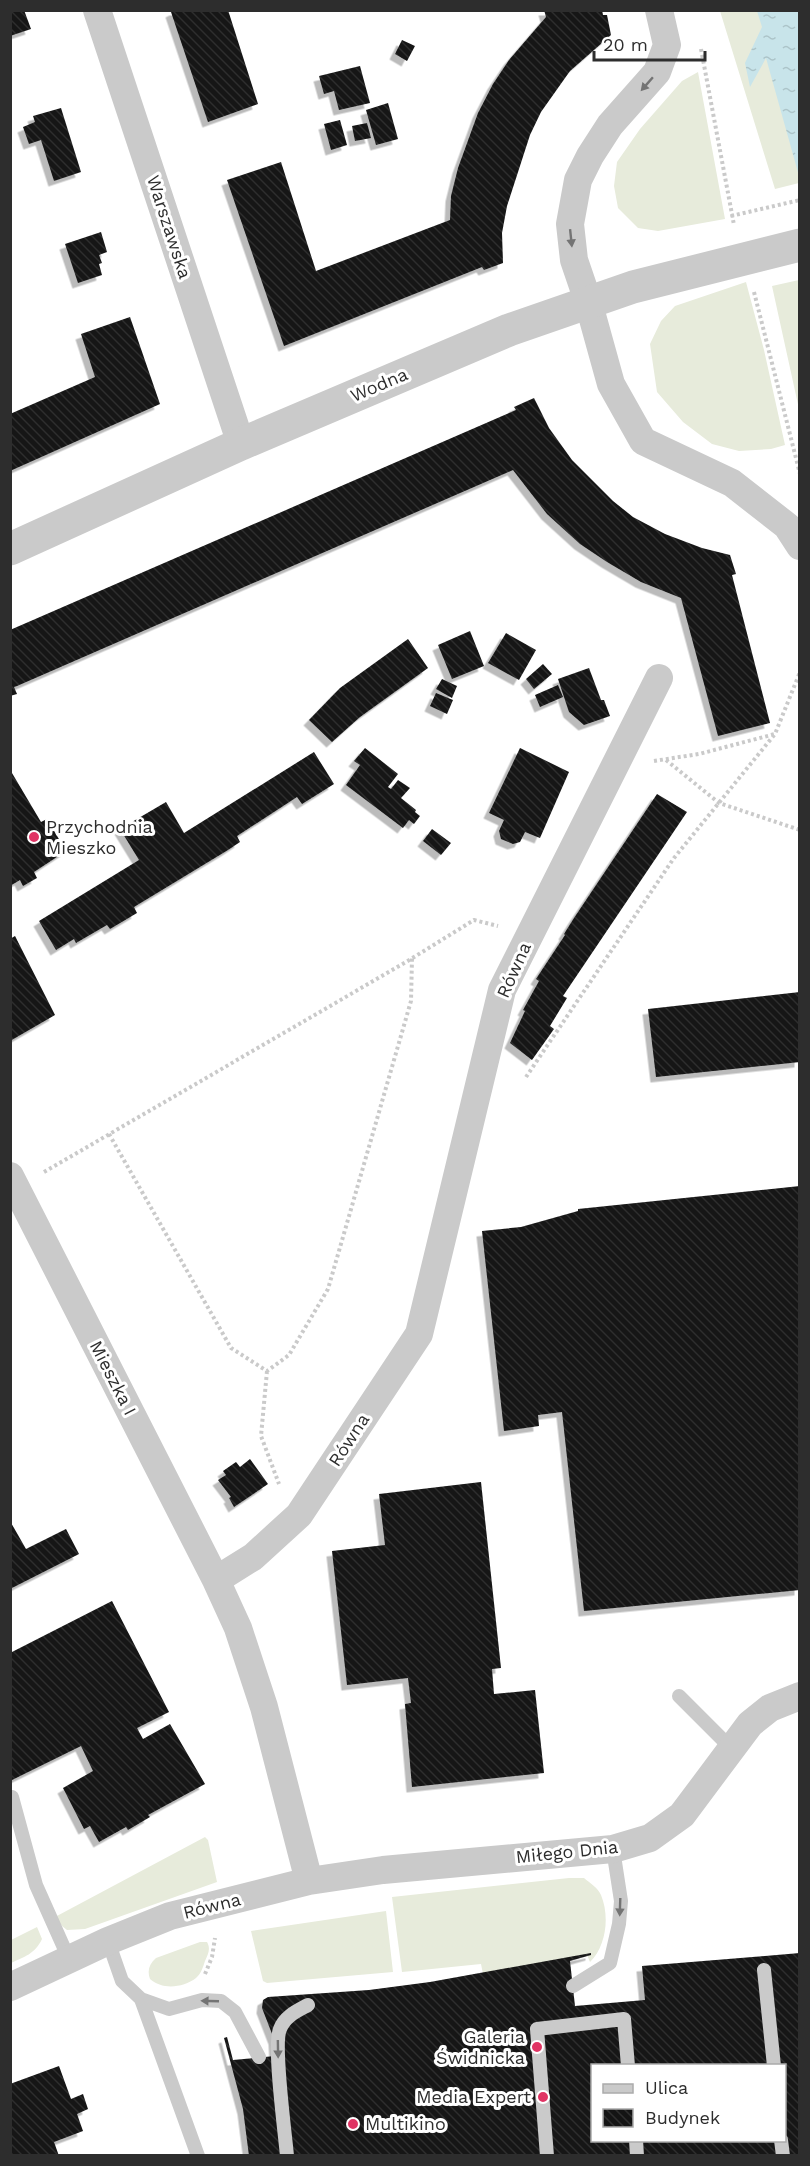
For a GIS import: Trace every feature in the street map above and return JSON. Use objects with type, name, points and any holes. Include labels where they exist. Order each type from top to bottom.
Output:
[{"type":"street","name":"Warszawska","points":[[97,10],[241,444]]},
{"type":"street","points":[[659,10],[667,45],[657,72],[610,125],[578,180],[570,224],[574,260],[611,384],[643,441],[732,483],[787,526],[800,546]]},
{"type":"street","name":"Wodna","points":[[10,549],[241,444],[509,330],[633,287],[800,245]]},
{"type":"street","name":"Równa","points":[[216,1581],[252,1557],[299,1515],[419,1334],[502,990],[659,678]]},
{"type":"street","name":"Mieszka I","points":[[24,1176],[216,1581]]},
{"type":"street","points":[[216,1581],[238,1628],[264,1707],[309,1881]]},
{"type":"street","name":"Miłego Dnia","points":[[309,1881],[382,1870],[613,1849],[650,1838],[682,1815],[750,1724],[770,1708],[800,1696]]},
{"type":"street","name":"Równa","points":[[10,1987],[108,1941],[170,1916],[309,1881]]},
{"type":"lane","points":[[680,1696],[732,1749]]},
{"type":"lane","points":[[12,1797],[36,1885],[69,1959]]},
{"type":"lane","points":[[573,1986],[610,1963],[619,1924],[621,1902],[613,1849]]},
{"type":"lane","points":[[108,1941],[122,1981],[141,1999],[169,2009],[202,2000],[221,2001],[235,2012],[259,2057]]},
{"type":"lane","points":[[764,1970],[774,2064]]},
{"type":"lane","points":[[141,1999],[198,2156]]},
{"type":"lane","points":[[287,2156],[278,2050],[279,2030],[288,2016],[308,2005]]},
{"type":"lane","points":[[547,2156],[537,2029],[624,2019],[628,2064]]},
{"type":"path","points":[[699,39],[731,216],[800,200]]},
{"type":"path","points":[[753,287],[800,474]]},
{"type":"path","points":[[526,1077],[567,1020],[674,858],[775,734],[800,672]]},
{"type":"path","points":[[613,768],[699,754],[775,734]]},
{"type":"path","points":[[665,760],[719,803],[800,830]]},
{"type":"path","points":[[24,1176],[109,1134],[474,920],[531,934]]},
{"type":"path","points":[[279,1486],[261,1436],[267,1371],[289,1355],[328,1289],[411,1000],[411,958]]},
{"type":"path","points":[[109,1134],[231,1348],[267,1371]]},
{"type":"path","points":[[202,1983],[212,1957],[216,1932]]},
{"type":"green space","points":[[720,11],[799,11],[799,183],[775,189]]},
{"type":"green space","points":[[698,72],[725,219],[658,231],[638,228],[618,208],[614,186],[617,162],[640,129],[682,81]]},
{"type":"green space","points":[[800,280],[799,409],[772,286]]},
{"type":"green space","points":[[746,282],[785,445],[771,449],[739,451],[712,444],[683,422],[657,392],[650,344],[661,321],[675,306]]},
{"type":"green space","points":[[205,1837],[208,1840],[217,1882],[85,1929],[67,1930],[55,1917]]},
{"type":"green space","points":[[584,1878],[598,1890],[604,1904],[606,1922],[603,1940],[590,1962],[587,1955],[483,1974],[481,1964],[402,1972],[392,1897]]},
{"type":"green space","points":[[386,1911],[393,1972],[267,1983],[263,1981],[251,1931]]},
{"type":"green space","points":[[37,1927],[42,1939],[39,1944],[29,1954],[11,1963],[11,1940]]},
{"type":"green space","points":[[200,1942],[207,1942],[209,1949],[202,1970],[196,1978],[179,1986],[160,1985],[150,1979],[149,1968],[156,1958]]},
{"type":"water","points":[[757,11],[799,11],[799,176],[766,58],[750,87],[745,63],[762,27]]},
{"type":"building","points":[[10,10],[24,10],[31,29],[10,36]]},
{"type":"building","points":[[175,10],[228,10],[258,104],[208,122],[171,12]]},
{"type":"building","points":[[544,10],[602,10],[603,15],[607,15],[611,35],[570,71],[541,112],[530,135],[507,206],[502,233],[503,263],[484,270],[482,267],[284,346],[227,180],[281,162],[316,271],[450,220],[451,196],[458,168],[478,113],[509,60],[546,17]]},
{"type":"building","points":[[402,40],[415,46],[407,61],[395,54]]},
{"type":"building","points":[[360,66],[370,103],[339,110],[334,91],[324,94],[319,76]]},
{"type":"building","points":[[388,103],[398,139],[376,145],[366,110]]},
{"type":"building","points":[[61,108],[81,172],[54,181],[41,140],[29,144],[23,127],[35,122],[33,116]]},
{"type":"building","points":[[340,120],[347,145],[331,150],[324,124]]},
{"type":"building","points":[[367,123],[371,138],[355,141],[352,126]]},
{"type":"building","points":[[101,232],[107,252],[99,255],[102,275],[78,283],[65,244]]},
{"type":"building","points":[[130,317],[160,404],[10,471],[10,414],[95,377],[81,334]]},
{"type":"building","points":[[534,398],[549,428],[572,460],[613,501],[633,517],[665,534],[702,548],[730,555],[736,574],[732,575],[770,723],[718,736],[681,598],[641,582],[580,544],[547,514],[513,470],[14,687],[17,694],[10,696],[10,630],[516,410],[514,407]]},
{"type":"building","points":[[470,631],[484,666],[452,679],[438,645]]},
{"type":"building","points":[[506,633],[536,650],[519,680],[488,663]]},
{"type":"building","points":[[408,639],[428,668],[360,717],[332,742],[309,720],[340,688]]},
{"type":"building","points":[[543,664],[552,674],[534,689],[526,679]]},
{"type":"building","points":[[589,668],[601,700],[604,700],[610,716],[584,725],[569,712],[558,679]]},
{"type":"building","points":[[442,679],[457,686],[452,698],[436,689]]},
{"type":"building","points":[[558,685],[563,697],[540,707],[535,695]]},
{"type":"building","points":[[436,693],[453,700],[447,714],[430,706]]},
{"type":"building","points":[[365,748],[398,774],[388,787],[391,789],[398,780],[410,788],[401,798],[420,816],[414,824],[409,820],[403,828],[346,785],[360,765],[354,761]]},
{"type":"building","points":[[520,748],[569,772],[540,838],[525,832],[520,842],[513,844],[501,839],[499,831],[504,820],[489,813]]},
{"type":"building","points":[[314,752],[334,784],[302,804],[297,797],[237,836],[240,842],[134,907],[137,913],[110,929],[107,925],[76,943],[74,939],[56,950],[39,921],[139,860],[120,829],[166,802],[184,833]]},
{"type":"building","name":"Przychodnia Mieszko","points":[[12,773],[41,822],[47,819],[66,851],[34,872],[37,878],[23,886],[20,880],[10,886]]},
{"type":"building","points":[[657,794],[687,812],[563,996],[567,998],[550,1026],[554,1029],[532,1060],[510,1043],[525,1011],[523,1010],[539,981],[536,979]]},
{"type":"building","points":[[432,829],[451,843],[441,855],[423,841]]},
{"type":"building","points":[[15,936],[55,1015],[10,1041],[10,939]]},
{"type":"building","points":[[800,992],[800,1062],[656,1077],[648,1009]]},
{"type":"building","points":[[800,1186],[800,1590],[584,1611],[562,1412],[538,1415],[539,1426],[504,1431],[482,1231],[521,1227],[578,1211],[578,1209]]},
{"type":"building","points":[[250,1459],[268,1484],[234,1507],[229,1498],[231,1497],[218,1480],[226,1475],[223,1471],[236,1462],[240,1467]]},
{"type":"building","points":[[481,1482],[501,1668],[492,1669],[494,1694],[535,1690],[544,1773],[412,1787],[405,1704],[411,1703],[408,1678],[347,1685],[332,1551],[385,1545],[379,1494]]},
{"type":"building","points":[[10,1521],[26,1549],[66,1529],[79,1554],[10,1589]]},
{"type":"building","points":[[112,1601],[169,1712],[137,1728],[143,1739],[170,1724],[205,1784],[148,1815],[150,1817],[128,1830],[126,1827],[99,1842],[90,1826],[84,1829],[63,1788],[93,1771],[81,1746],[10,1781],[10,1653]]},
{"type":"building","name":"Galeria Świdnicka","points":[[591,1953],[591,1955],[570,1961],[575,2006],[645,2000],[642,1966],[800,1953],[800,2156],[249,2156],[243,2109],[224,2038],[227,2037],[233,2060],[275,2056],[274,2039],[262,2008],[263,2000],[268,1997],[369,1990],[430,1982]]},
{"type":"building","points":[[59,2066],[71,2099],[83,2094],[88,2109],[77,2114],[83,2131],[54,2142],[59,2156],[10,2156],[10,2084]]},
{"type":"place","name":"Przychodnia Mieszko","points":[[34,837]]},
{"type":"place","name":"Galeria Świdnicka","points":[[537,2047]]},
{"type":"place","name":"Media Expert","points":[[543,2097]]},
{"type":"place","name":"Multikino","points":[[353,2124]]}]
